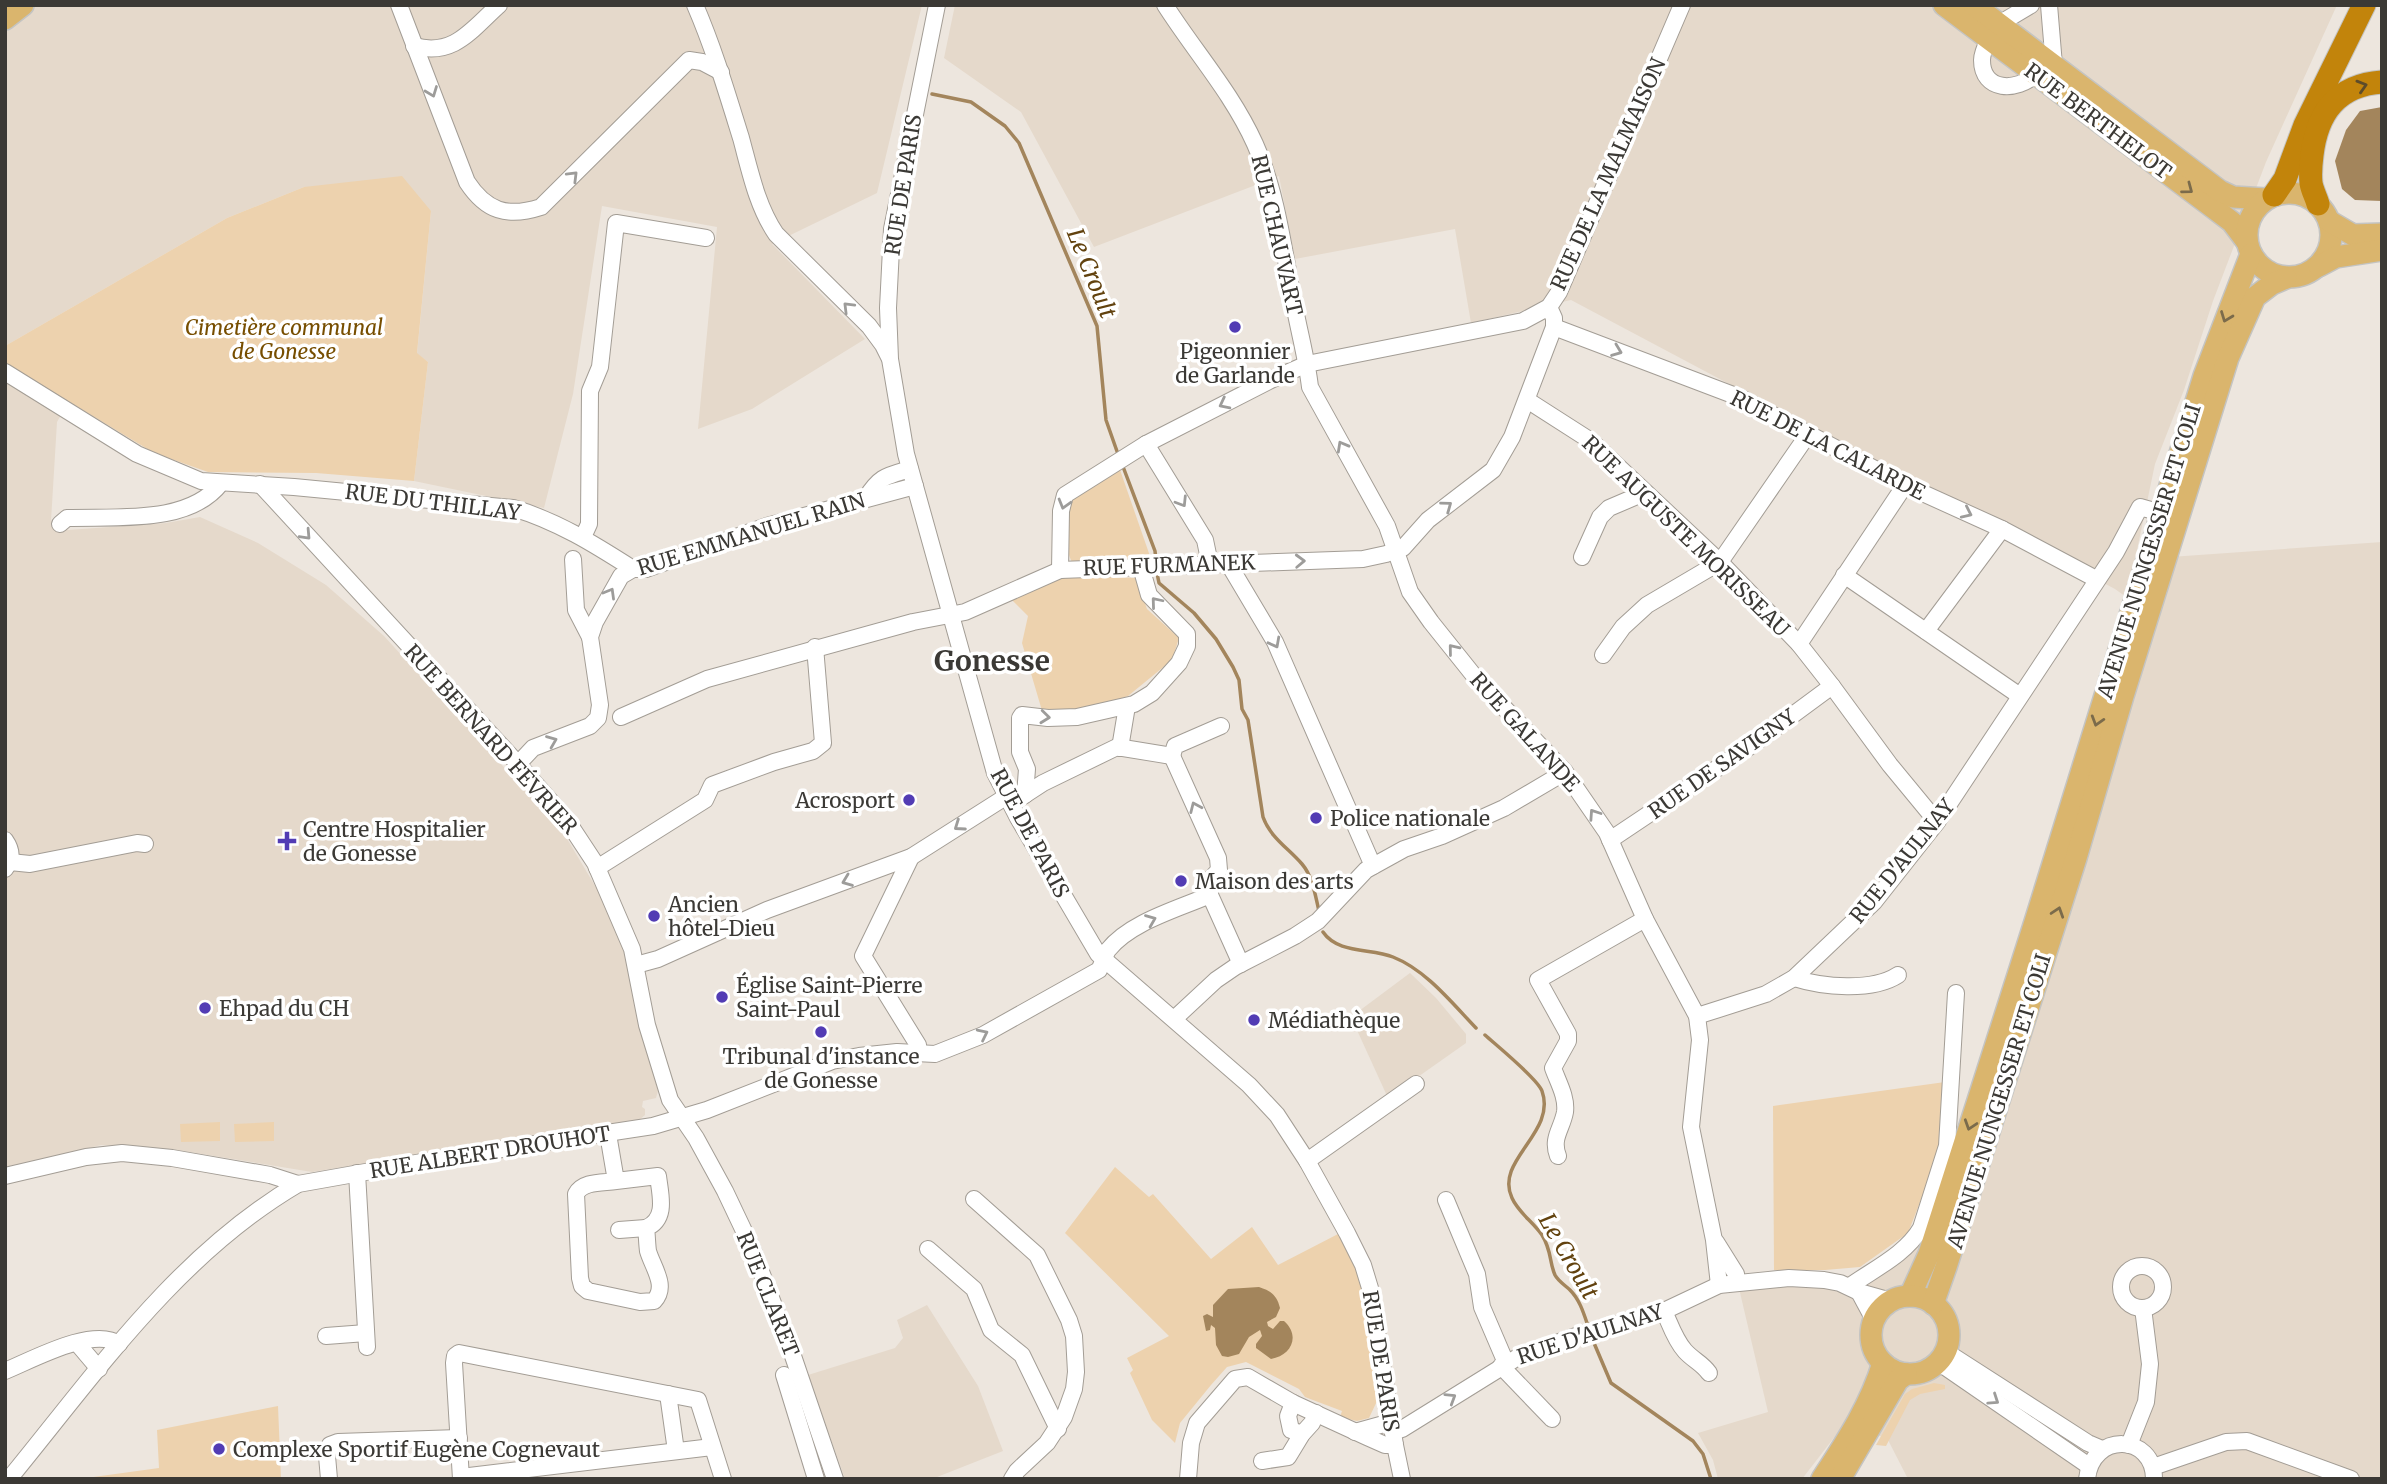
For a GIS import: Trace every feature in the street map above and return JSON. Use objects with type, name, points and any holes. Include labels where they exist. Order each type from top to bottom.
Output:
[{"type":"highway","points":[[2270,197],[2285,178],[2305,125],[2364,5]]},
{"type":"highway","points":[[2323,212],[2311,183],[2311,162],[2314,140],[2325,113],[2337,97],[2344,93],[2382,82]]},
{"type":"main road","points":[[5,19],[23,5]]},
{"type":"main road","name":"RUE BERTHELOT","points":[[1944,5],[1994,31],[2045,70],[2232,222],[2249,248]]},
{"type":"main road","name":"RUE BERTHELOT","points":[[1974,5],[1994,31]]},
{"type":"main road","name":"RUE BERTHELOT","points":[[2045,70],[2220,191],[2232,197],[2270,197]]},
{"type":"main road","points":[[2382,234],[2353,235],[2307,196],[2294,193],[2270,197],[2257,207],[2247,230],[2249,248],[2262,268],[2273,275],[2286,278],[2306,274],[2336,257],[2382,250]]},
{"type":"main road","points":[[2319,265],[2330,245],[2331,233],[2323,212]]},
{"type":"main road","name":"AVENUE NUNGESSER ET COLI","points":[[1933,1304],[2066,855],[2161,513],[2207,365],[2249,248]]},
{"type":"main road","name":"AVENUE NUNGESSER ET COLI","points":[[1900,1299],[1929,1254],[2123,696],[2228,358],[2255,297],[2272,284],[2286,278]]},
{"type":"main road","points":[[1922,1298],[1933,1304],[1942,1313],[1947,1325],[1948,1338],[1941,1357],[1917,1373],[1906,1374],[1883,1363],[1872,1345],[1871,1333],[1874,1320],[1884,1306],[1900,1299],[1922,1298]]},
{"type":"main road","points":[[1822,1479],[1865,1409],[1877,1385],[1883,1363]]},
{"type":"main road","points":[[1840,1479],[1898,1380],[1906,1374]]},
{"type":"street","points":[[399,5],[467,182],[478,199],[505,211],[530,211],[541,207],[689,60],[698,49],[706,30]]},
{"type":"street","points":[[414,46],[428,50],[443,49],[455,44],[499,5]]},
{"type":"street","points":[[695,5],[721,72],[769,225],[869,326],[890,359]]},
{"type":"street","name":"RUE DE PARIS","points":[[937,5],[892,229],[888,310],[890,359],[915,486],[995,773],[1014,793],[1062,894],[1098,954],[1267,1102],[1307,1161],[1363,1265],[1370,1288],[1402,1479]]},
{"type":"street","name":"RUE CHAUVART","points":[[1165,5],[1228,93],[1266,170],[1283,240],[1310,387],[1376,505]]},
{"type":"street","name":"RUE DE LA MALMAISON","points":[[1060,570],[1061,511],[1065,495],[1146,444],[1307,364],[1523,321],[1549,307],[1559,292],[1682,5]]},
{"type":"street","points":[[2031,5],[1994,31],[1982,64],[1986,74],[1996,84],[2015,87],[2045,70],[2049,5]]},
{"type":"street","points":[[689,60],[702,62],[721,72]]},
{"type":"street","points":[[583,537],[589,524],[590,391],[600,367],[616,223],[706,238]]},
{"type":"street","points":[[1396,551],[1409,543],[1428,520],[1493,470],[1512,437],[1553,327],[1555,318],[1549,307]]},
{"type":"street","points":[[869,326],[877,325],[888,310]]},
{"type":"street","name":"RUE DE LA CALARDE","points":[[1553,327],[1741,398],[1905,485],[2002,529],[2096,579]]},
{"type":"street","name":"RUE DU THILLAY","points":[[5,372],[137,454],[201,481],[513,508],[536,514],[583,537],[632,569]]},
{"type":"street","name":"RUE AUGUSTE MORISSEAU","points":[[1527,400],[1591,440],[1720,562],[1799,644],[1890,765],[1937,822]]},
{"type":"street","points":[[1604,655],[1623,626],[1647,605],[1720,562],[1809,433]]},
{"type":"street","points":[[1146,444],[1205,540],[1210,564]]},
{"type":"street","points":[[866,499],[876,482],[911,469]]},
{"type":"street","points":[[60,524],[67,517],[173,512],[199,503],[212,494],[220,483]]},
{"type":"street","name":"RUE BERNARD FÉVRIER","points":[[260,484],[566,819],[597,868],[620,916],[636,965],[647,1025],[662,1080],[670,1100],[682,1118]]},
{"type":"street","points":[[1799,644],[1905,485]]},
{"type":"street","name":"RUE EMMANUEL RAIN","points":[[590,637],[594,622],[616,582],[632,569],[646,569],[767,526],[915,486]]},
{"type":"street","points":[[283,511],[287,496],[294,487]]},
{"type":"street","points":[[1582,557],[1600,517],[1609,508],[1644,493]]},
{"type":"street","name":"RUE GALANDE","points":[[1376,505],[1387,526],[1410,592],[1431,622],[1516,723],[1565,772],[1610,840],[1645,919],[1697,1016]]},
{"type":"street","name":"RUE D'AULNAY","points":[[1697,1016],[1766,994],[1794,978],[1874,902],[1937,822],[2116,552],[2140,507],[2161,513]]},
{"type":"street","points":[[1926,631],[2002,529]]},
{"type":"street","name":"RUE FURMANEK","points":[[621,717],[707,679],[815,648],[965,612],[1060,570],[1363,559],[1396,551]]},
{"type":"street","points":[[518,764],[533,748],[590,726],[598,718],[600,705],[590,637],[576,610],[573,559]]},
{"type":"street","points":[[1228,563],[1275,642],[1373,866]]},
{"type":"street","points":[[1014,793],[1027,766],[1020,752],[1022,715],[1077,717],[1147,701],[1179,663],[1188,640],[1184,630],[1149,595],[1141,566]]},
{"type":"street","points":[[1844,575],[2020,696]]},
{"type":"street","points":[[597,868],[705,800],[712,785],[813,751],[823,743],[815,648]]},
{"type":"street","name":"RUE DE SAVIGNY","points":[[1610,840],[1752,745],[1832,686]]},
{"type":"street","points":[[1119,748],[1127,706]]},
{"type":"street","points":[[1221,726],[1175,746],[1172,756],[1218,858],[1219,870],[1209,881],[1210,895],[1241,964]]},
{"type":"street","points":[[636,965],[658,959],[767,910],[911,857],[1014,793],[1043,783],[1106,750],[1119,748],[1172,756]]},
{"type":"street","points":[[1174,1019],[1216,980],[1318,921],[1366,870],[1404,849],[1442,836],[1504,808],[1565,772]]},
{"type":"street","points":[[5,840],[11,851],[8,865],[30,864],[138,843],[145,845]]},
{"type":"street","points":[[911,857],[863,956],[918,1045],[919,1053]]},
{"type":"street","name":"RUE ALBERT DROUHOT","points":[[298,1184],[450,1157],[608,1135],[682,1118],[832,1061],[871,1054],[935,1054],[983,1035],[1099,970],[1111,947],[1122,935],[1139,925],[1210,895]]},
{"type":"street","points":[[1558,1156],[1554,1147],[1565,1112],[1565,1098],[1553,1068],[1568,1041],[1568,1034],[1538,980],[1645,919]]},
{"type":"street","points":[[1794,978],[1837,986],[1880,983],[1898,975]]},
{"type":"street","points":[[1874,1320],[1855,1289],[1914,1239],[1921,1228],[1947,1146],[1956,993]]},
{"type":"street","points":[[1697,1016],[1700,1040],[1691,1127],[1714,1240],[1719,1285]]},
{"type":"street","points":[[1307,1161],[1416,1084]]},
{"type":"street","name":"RUE CLARET","points":[[682,1118],[725,1191],[752,1248],[792,1353],[835,1479]]},
{"type":"street","points":[[608,1135],[615,1181]]},
{"type":"street","points":[[5,1176],[86,1157],[122,1153],[172,1158],[270,1175],[298,1184]]},
{"type":"street","points":[[326,1336],[366,1340],[357,1173]]},
{"type":"street","points":[[619,1230],[654,1224],[662,1205],[658,1176],[586,1185],[579,1188],[576,1194],[582,1286],[587,1291],[640,1303],[654,1301],[660,1294],[660,1283],[648,1250],[646,1227]]},
{"type":"street","points":[[9,1479],[119,1344],[197,1259],[278,1196],[298,1184]]},
{"type":"street","points":[[974,1199],[1037,1255],[1069,1320],[1076,1355],[1074,1389],[1058,1429],[1012,1479]]},
{"type":"street","points":[[1446,1200],[1477,1274],[1482,1307],[1504,1364],[1552,1419]]},
{"type":"street","points":[[1714,1240],[1736,1274],[1737,1282]]},
{"type":"street","points":[[928,1249],[974,1289],[991,1330],[1022,1355],[1058,1429]]},
{"type":"street","name":"RUE D'AULNAY","points":[[1355,1432],[1393,1433],[1504,1364],[1576,1336],[1664,1311],[1719,1285],[1789,1278],[1824,1280],[1900,1299]]},
{"type":"street","points":[[2129,1445],[2146,1402],[2150,1364],[2143,1308]]},
{"type":"street","points":[[1664,1311],[1679,1344],[1686,1353],[1703,1364],[1709,1373]]},
{"type":"street","points":[[5,1371],[98,1337],[112,1339],[119,1344]]},
{"type":"street","points":[[77,1343],[99,1369]]},
{"type":"street","points":[[712,1447],[461,1478],[455,1356],[459,1353],[475,1355],[698,1400],[723,1479]]},
{"type":"street","points":[[1941,1357],[2088,1472],[2102,1449]]},
{"type":"street","points":[[1941,1357],[2088,1443],[2102,1449],[2120,1444],[2129,1445],[2147,1456],[2153,1473],[2226,1442],[2247,1441],[2351,1479]]},
{"type":"street","points":[[784,1375],[816,1479]]},
{"type":"street","points":[[1188,1479],[1191,1443],[1197,1423],[1235,1379],[1248,1377],[1293,1403],[1385,1445],[1393,1433]]},
{"type":"street","points":[[668,1394],[676,1451]]},
{"type":"street","points":[[1293,1403],[1288,1416],[1291,1430],[1302,1434]]},
{"type":"street","points":[[1262,1461],[1288,1457],[1316,1413]]},
{"type":"street","points":[[329,1479],[327,1456],[330,1445],[338,1442],[458,1438]]},
{"type":"shaded area","points":[[5,5],[922,5],[877,193],[772,244],[865,339],[752,409],[698,429],[717,227],[602,206],[573,394],[544,508],[414,481],[428,362],[417,354],[431,211],[304,187],[227,218],[5,346]]},
{"type":"shaded area","points":[[955,5],[2337,5],[2266,162],[2213,301],[2184,390],[2155,464],[2137,550],[2156,558],[2382,542],[2382,1479],[1908,1479],[1887,1438],[1843,1426],[1802,1479],[1718,1479],[1713,1460],[1698,1433],[1768,1412],[1738,1284],[1871,1281],[1920,1244],[1940,1250],[2140,607],[2115,589],[1571,300],[1471,323],[1455,229],[1295,259],[1279,176],[1094,247],[1021,112],[944,58]]},
{"type":"shaded area","points":[[2382,107],[2382,201],[2355,200],[2342,189],[2335,161],[2346,130],[2360,111]]},
{"type":"shaded area","name":"Centre Hospitalier de Gonesse","points":[[5,363],[69,401],[57,422],[51,521],[68,530],[166,523],[200,517],[258,543],[326,585],[384,636],[563,832],[613,916],[626,952],[632,989],[658,1091],[656,1098],[643,1101],[645,1115],[639,1120],[312,1172],[177,1150],[101,1145],[5,1169]]},
{"type":"shaded area","points":[[1410,973],[1436,998],[1466,1034],[1466,1043],[1388,1098],[1351,1017]]},
{"type":"shaded area","points":[[1259,1287],[1273,1294],[1277,1300],[1280,1308],[1276,1317],[1267,1322],[1273,1329],[1280,1321],[1284,1321],[1289,1327],[1293,1339],[1288,1350],[1271,1359],[1256,1348],[1262,1336],[1260,1330],[1249,1337],[1239,1354],[1222,1356],[1216,1345],[1215,1328],[1211,1325],[1210,1330],[1206,1331],[1203,1316],[1207,1314],[1213,1317],[1213,1305],[1228,1289]]},
{"type":"shaded area","points":[[927,1305],[978,1386],[1003,1451],[932,1479],[845,1479],[808,1375],[895,1348],[903,1338],[897,1320]]},
{"type":"green space","name":"Cimetière communal de Gonesse","points":[[402,176],[431,211],[417,353],[428,362],[414,481],[316,473],[208,472],[154,453],[5,363],[5,346],[227,218],[304,187]]},
{"type":"green space","points":[[1119,467],[1151,559],[1073,564],[1067,548],[1066,531],[1072,496]]},
{"type":"green space","points":[[1070,575],[1136,578],[1147,609],[1179,638],[1172,660],[1128,696],[1089,709],[1043,714],[1022,643],[1028,616],[1009,597]]},
{"type":"green space","points":[[1945,1082],[1938,1156],[1908,1233],[1860,1267],[1774,1270],[1773,1106]]},
{"type":"green space","points":[[220,1122],[220,1141],[181,1142],[180,1124]]},
{"type":"green space","points":[[274,1122],[274,1141],[235,1142],[234,1124]]},
{"type":"green space","points":[[1115,1167],[1149,1197],[1153,1194],[1211,1259],[1252,1227],[1278,1265],[1340,1233],[1361,1274],[1372,1335],[1378,1399],[1369,1418],[1357,1421],[1340,1417],[1342,1411],[1305,1397],[1299,1389],[1246,1362],[1227,1367],[1211,1385],[1180,1423],[1175,1443],[1152,1420],[1130,1373],[1133,1370],[1127,1358],[1169,1336],[1065,1233]]},
{"type":"green space","points":[[1934,1383],[1945,1385],[1945,1389],[1920,1394],[1910,1400],[1886,1446],[1876,1445],[1905,1394],[1912,1389]]},
{"type":"green space","name":"Complexe Sportif Eugène Cognevaut","points":[[278,1406],[281,1479],[79,1479],[159,1468],[157,1430]]},
{"type":"waterway","name":"Le Croult","points":[[932,94],[971,102],[1005,126],[1019,143],[1097,326],[1106,420],[1119,457]]},
{"type":"waterway","name":"Le Croult","points":[[1122,464],[1156,560]]},
{"type":"waterway","name":"Le Croult","points":[[1157,573],[1159,583],[1194,613],[1216,639],[1233,667],[1239,680],[1242,709],[1248,720],[1263,817],[1275,836],[1306,869],[1319,911]]},
{"type":"waterway","name":"Le Croult","points":[[1323,932],[1337,944],[1384,954],[1417,970],[1476,1028]]},
{"type":"waterway","name":"Le Croult","points":[[1485,1035],[1525,1071],[1542,1091],[1544,1106],[1541,1120],[1511,1171],[1509,1184],[1515,1203],[1545,1241],[1555,1275],[1576,1297],[1587,1323]]},
{"type":"waterway","name":"Le Croult","points":[[1594,1343],[1611,1383],[1693,1441],[1703,1454],[1711,1479]]},
{"type":"place","name":"Pigeonnier de Garlande","points":[[1235,327]]},
{"type":"place","name":"Acrosport","points":[[909,800]]},
{"type":"place","name":"Police nationale","points":[[1316,818]]},
{"type":"place","name":"Centre Hospitalier de Gonesse","points":[[287,841]]},
{"type":"place","name":"Maison des arts","points":[[1181,881]]},
{"type":"place","name":"Ancien hôtel-Dieu","points":[[654,916]]},
{"type":"place","name":"Église Saint-Pierre Saint-Paul","points":[[722,997]]},
{"type":"place","name":"Ehpad du CH","points":[[205,1008]]},
{"type":"place","name":"Médiathèque","points":[[1254,1020]]},
{"type":"place","name":"Tribunal d'instance de Gonesse","points":[[821,1032]]},
{"type":"place","name":"Complexe Sportif Eugène Cognevaut","points":[[219,1449]]},
{"type":"district","name":"Gonesse","points":[[992,661]]}]
